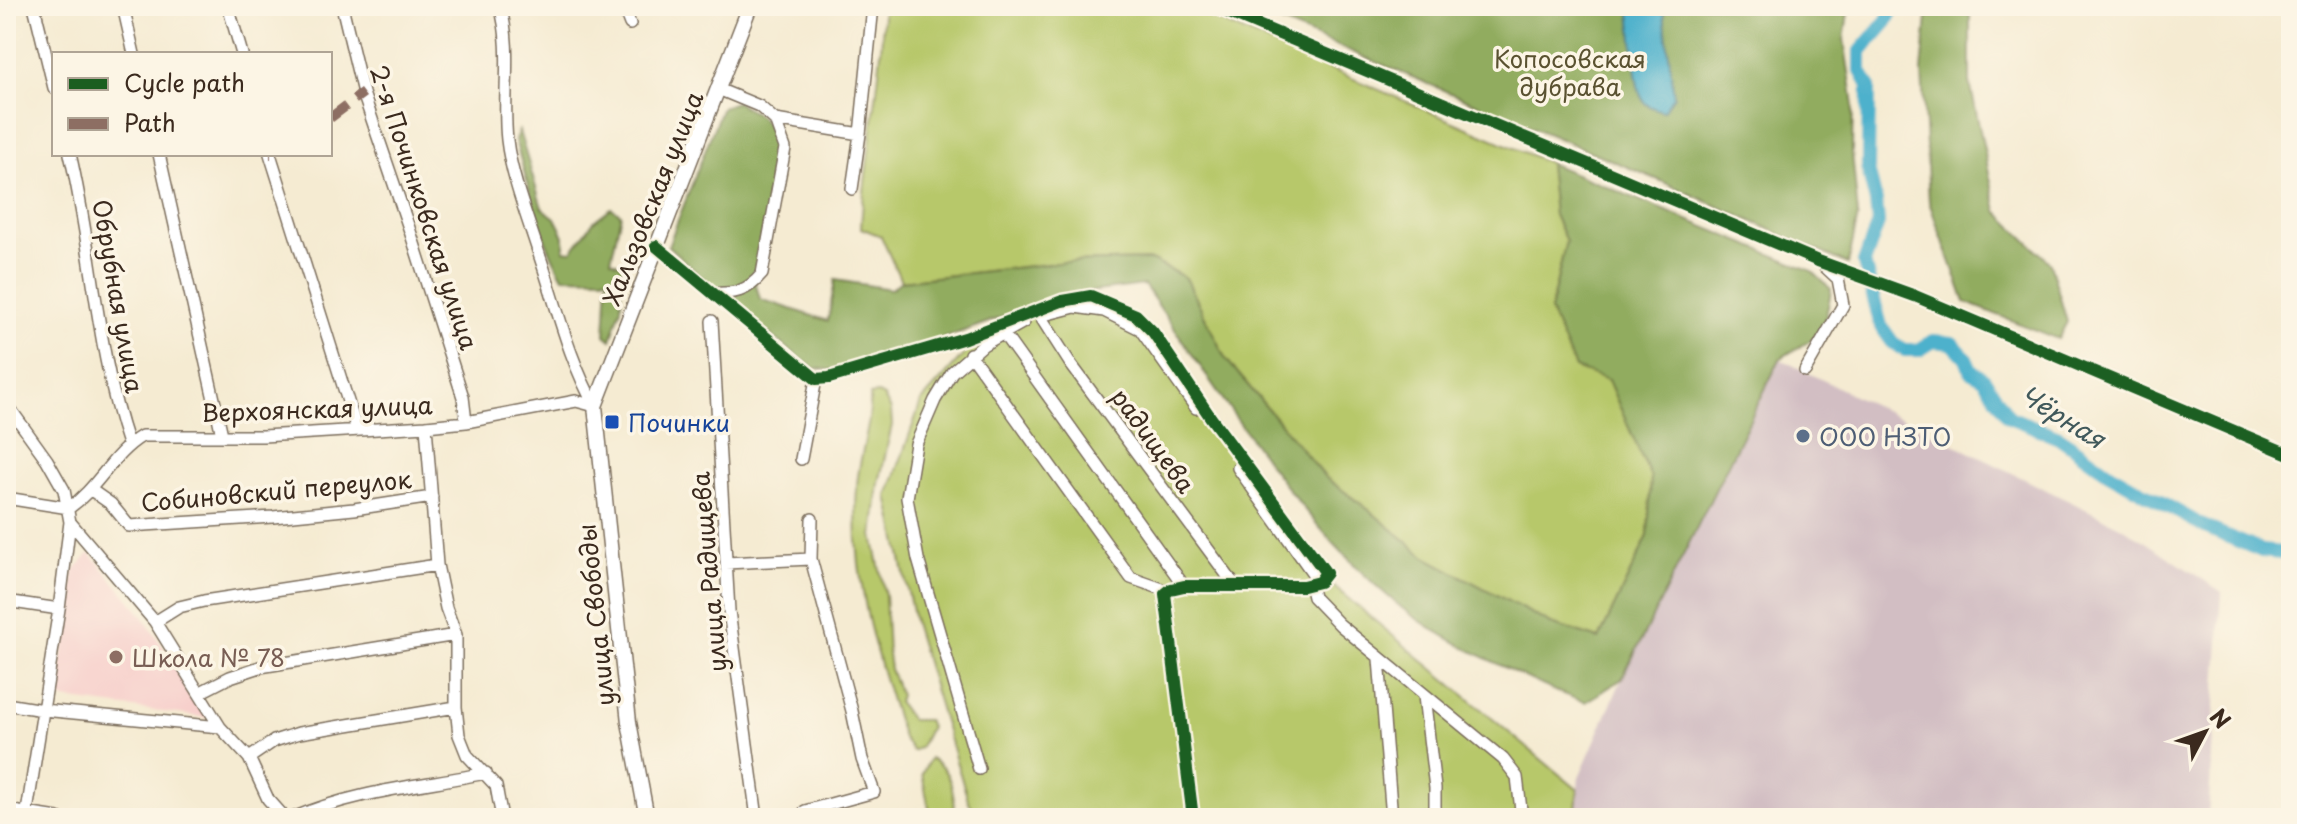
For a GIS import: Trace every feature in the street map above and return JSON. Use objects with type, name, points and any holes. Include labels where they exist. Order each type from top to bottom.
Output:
[{"type":"main road","name":"Хальзовская улица","points":[[595,406],[750,6]]},
{"type":"main road","name":"улица Свободы","points":[[595,406],[629,722],[647,818]]},
{"type":"street","points":[[34,6],[52,80]]},
{"type":"street","points":[[123,6],[134,52]]},
{"type":"street","points":[[228,6],[241,52]]},
{"type":"street","name":"2-я Починковская улица","points":[[342,6],[363,93],[463,397],[466,422]]},
{"type":"street","points":[[500,6],[505,21],[507,53],[504,93],[507,143],[580,380],[595,406]]},
{"type":"street","points":[[623,6],[630,24]]},
{"type":"street","points":[[852,189],[873,6]]},
{"type":"street","points":[[1213,6],[1818,261],[1862,276],[2291,455]]},
{"type":"street","points":[[711,293],[734,294],[751,287],[762,274],[785,148],[775,120],[759,106],[718,89]]},
{"type":"street","points":[[775,120],[860,134]]},
{"type":"street","name":"Обрубная улица","points":[[70,156],[101,336],[117,411],[128,444]]},
{"type":"street","points":[[159,156],[222,435]]},
{"type":"street","points":[[271,156],[357,430]]},
{"type":"street","points":[[656,246],[816,379],[829,378],[965,338],[1062,301],[1091,296],[1136,315],[1153,332],[1211,418],[1326,573],[1314,583],[1184,586],[1168,591],[1131,578],[970,354]]},
{"type":"street","points":[[1805,371],[1843,305],[1838,279],[1818,261]]},
{"type":"street","points":[[979,769],[918,559],[907,498],[916,444],[935,400],[952,372],[970,354],[1003,333],[1040,316],[1075,307],[1104,311],[1140,329],[1314,583],[1313,597],[1379,659],[1503,759],[1517,777],[1522,818]]},
{"type":"street","name":"радищева","points":[[1040,316],[1070,363],[1236,587]]},
{"type":"street","name":"улица Радищева","points":[[712,321],[729,611],[757,818]]},
{"type":"street","points":[[1003,333],[1184,586]]},
{"type":"street","points":[[801,459],[816,379]]},
{"type":"street","name":"Верхоянская улица","points":[[128,444],[142,436],[263,436],[426,426],[466,422],[576,401],[595,406]]},
{"type":"street","points":[[6,403],[47,460],[64,490],[70,522],[26,816]]},
{"type":"street","points":[[426,426],[437,565],[446,608],[456,635],[459,735],[467,755],[496,786],[502,818]]},
{"type":"street","points":[[6,498],[69,508],[91,490],[128,444]]},
{"type":"street","name":"Собиновский переулок","points":[[91,490],[111,504],[129,526],[286,516],[432,497]]},
{"type":"street","points":[[805,811],[874,792],[862,759],[849,697],[811,559],[812,519]]},
{"type":"street","points":[[70,522],[155,622],[220,727],[249,758],[268,799],[285,818]]},
{"type":"street","points":[[726,563],[811,559]]},
{"type":"street","points":[[155,622],[179,607],[204,601],[437,565]]},
{"type":"street","points":[[1168,591],[1166,601],[1193,818]]},
{"type":"street","points":[[6,601],[59,609]]},
{"type":"street","points":[[199,693],[230,677],[260,667],[456,635]]},
{"type":"street","points":[[1379,659],[1392,818]]},
{"type":"street","points":[[1424,696],[1435,788],[1435,818]]},
{"type":"street","points":[[6,704],[220,727]]},
{"type":"street","points":[[249,758],[274,741],[299,733],[456,707]]},
{"type":"street","points":[[461,778],[467,755]]},
{"type":"street","points":[[293,818],[364,793],[486,773]]},
{"type":"street","points":[[6,810],[26,816],[58,818]]},
{"type":"shaded area","points":[[1780,359],[2124,528],[2222,592],[2208,818],[1575,818],[1579,777],[1622,679]]},
{"type":"shaded area","name":"Школа № 78","points":[[90,553],[142,615],[209,718],[57,698],[74,570]]},
{"type":"green space","points":[[883,6],[1184,6],[1549,163],[1554,215],[1566,241],[1550,311],[1575,368],[1608,379],[1651,478],[1648,536],[1599,639],[1551,624],[1425,557],[1325,477],[1225,358],[1186,278],[1151,260],[1066,262],[901,281],[881,236],[861,228],[880,62]]},
{"type":"green space","name":"Копосовская дубрава","points":[[1242,6],[1628,6],[1633,22],[1636,65],[1667,52],[1663,6],[1849,6],[1844,40],[1853,98],[1852,152],[1858,216],[1848,264],[1661,181]]},
{"type":"green space","points":[[1928,6],[1970,6],[1970,83],[1997,211],[2050,263],[2067,322],[2058,339],[1965,302],[1929,202],[1922,71]]},
{"type":"green space","points":[[736,102],[767,124],[777,148],[778,159],[754,278],[760,299],[828,321],[835,280],[891,289],[901,281],[1066,262],[1151,260],[1186,278],[1225,358],[1325,477],[1425,557],[1551,624],[1599,639],[1648,536],[1651,478],[1608,380],[1575,368],[1550,311],[1566,241],[1554,215],[1549,163],[1812,271],[1831,289],[1829,304],[1819,332],[1780,359],[1622,679],[1586,702],[1533,681],[1450,640],[1402,608],[1364,574],[1328,537],[1263,456],[1144,285],[1064,295],[875,360],[830,370],[813,368],[732,305],[668,246],[722,107]]},
{"type":"green space","points":[[519,131],[542,208],[555,218],[564,236],[564,250],[572,251],[594,221],[611,208],[621,214],[611,260],[622,265],[621,308],[611,340],[605,335],[608,278],[563,277],[547,245],[535,210],[515,140]]},
{"type":"green space","points":[[1068,304],[1139,322],[1326,580],[1578,790],[1575,818],[978,818],[968,800],[915,626],[888,496],[921,402],[976,341],[1033,312]]},
{"type":"green space","points":[[870,395],[884,397],[891,410],[892,425],[879,483],[873,536],[885,595],[890,669],[900,695],[898,702],[911,720],[927,720],[930,727],[920,747],[913,751],[903,738],[883,676],[867,615],[858,552],[858,474],[869,418]]},
{"type":"green space","points":[[930,758],[943,768],[950,782],[955,807],[953,818],[931,818],[922,774]]},
{"type":"water","points":[[1628,6],[1663,6],[1674,96],[1663,111],[1647,105],[1641,95]]},
{"type":"waterway","name":"Чёрная","points":[[1894,6],[1886,22],[1861,51],[1861,71],[1869,86],[1868,169],[1878,223],[1864,263],[1881,326],[1893,343],[1905,350],[1919,350],[1933,341],[1952,343],[1966,358],[1971,371],[1984,379],[2009,417],[2059,437],[2109,473],[2205,527],[2262,551],[2291,554]]},
{"type":"marked path","points":[[332,116],[363,93]]},
{"type":"cycle path","points":[[1213,6],[1818,261],[1915,296],[2291,455]]},
{"type":"cycle path","points":[[656,246],[816,379],[829,378],[965,338],[1062,301],[1091,296],[1136,315],[1153,332],[1211,418],[1326,573],[1319,582],[1303,586],[1184,586],[1165,594],[1193,818]]},
{"type":"place","name":"Починки","points":[[612,422]]},
{"type":"place","name":"ООО НЗТО","points":[[1803,436]]},
{"type":"place","name":"Школа № 78","points":[[116,657]]}]
